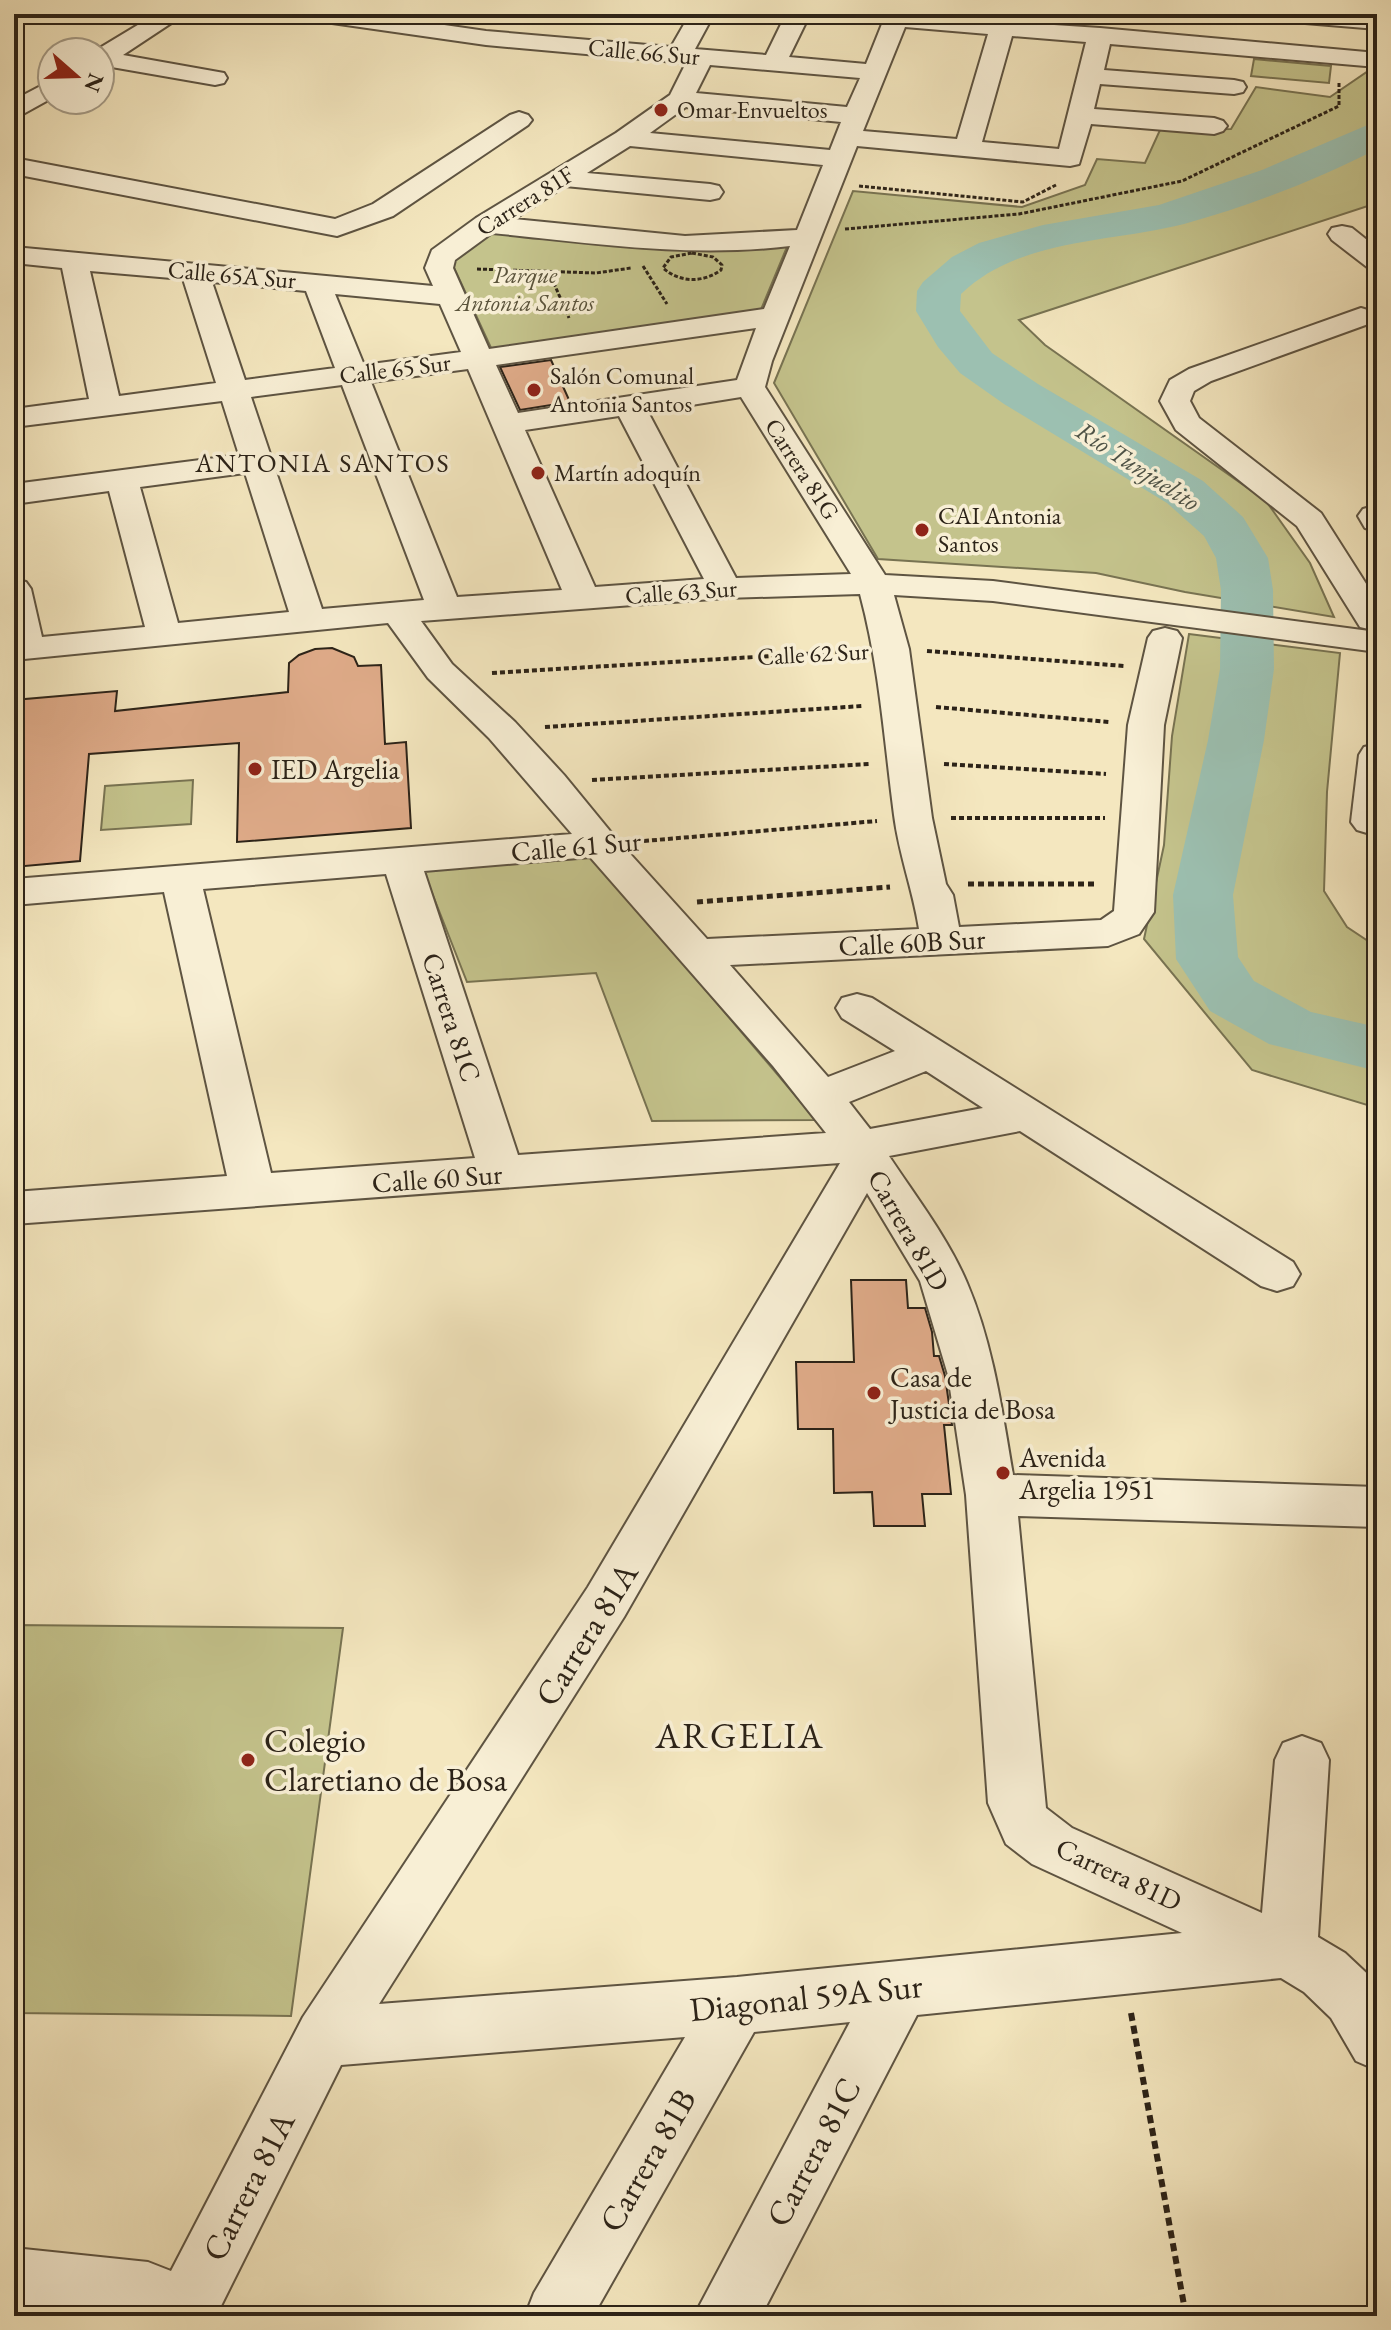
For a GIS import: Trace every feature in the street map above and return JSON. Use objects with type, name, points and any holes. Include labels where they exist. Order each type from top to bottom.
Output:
[{"type":"street","points":[[116,48],[173,14]]},
{"type":"street","name":"Calle 66 Sur","points":[[318,14],[479,48],[580,46],[875,72]]},
{"type":"street","points":[[479,48],[503,14]]},
{"type":"street","name":"Carrera 81F","points":[[583,598],[439,268],[442,256],[486,224],[625,138],[681,99],[702,14]]},
{"type":"street","points":[[774,63],[798,14]]},
{"type":"street","points":[[1281,14],[1377,22]]},
{"type":"street","points":[[897,16],[1100,35],[1243,36],[1377,60]]},
{"type":"street","name":"Carrera 81G","points":[[897,16],[844,149],[802,234],[750,387],[874,584],[892,649],[913,818],[941,940]]},
{"type":"street","points":[[580,46],[593,25]]},
{"type":"street","points":[[967,148],[1002,28]]},
{"type":"street","points":[[625,138],[730,149],[967,148],[1070,158],[1100,35]]},
{"type":"street","points":[[116,61],[215,78]]},
{"type":"street","points":[[1091,76],[1234,87]]},
{"type":"street","points":[[14,111],[36,97]]},
{"type":"street","points":[[681,99],[844,149]]},
{"type":"street","points":[[1080,116],[1214,126]]},
{"type":"street","points":[[14,166],[337,228],[383,210],[519,120]]},
{"type":"street","points":[[685,244],[730,149]]},
{"type":"street","points":[[560,178],[710,192]]},
{"type":"street","points":[[486,224],[685,244],[743,243],[802,234]]},
{"type":"street","points":[[1377,227],[1342,234],[1377,261]]},
{"type":"street","name":"Calle 65A Sur","points":[[14,255],[451,296]]},
{"type":"street","points":[[74,260],[106,406]]},
{"type":"street","points":[[195,272],[309,621]]},
{"type":"street","name":"Carrera 81D","points":[[317,283],[353,375],[440,671],[502,730],[551,783],[600,844],[698,953],[820,1097],[863,1151],[922,1242],[943,1281],[972,1375],[991,1495],[1016,1803],[1026,1826],[1052,1846],[1300,1957],[1336,1981],[1366,2013],[1377,2041]]},
{"type":"street","name":"Calle 65 Sur","points":[[14,418],[479,359],[776,316]]},
{"type":"street","points":[[1361,317],[1200,375],[1181,386],[1175,401],[1187,423],[1309,520],[1368,630]]},
{"type":"street","points":[[507,424],[750,387]]},
{"type":"street","points":[[629,405],[725,588]]},
{"type":"street","points":[[14,494],[256,462]]},
{"type":"street","points":[[122,479],[164,635]]},
{"type":"street","name":"Calle 63 Sur","points":[[20,649],[423,610],[725,588],[874,584],[955,587],[1166,640],[1368,630]]},
{"type":"street","points":[[14,589],[20,649]]},
{"type":"street","name":"Carrera 81D","points":[[423,610],[469,675],[502,730]]},
{"type":"street","points":[[1138,817],[1146,725],[1166,640]]},
{"type":"street","points":[[1374,823],[1377,755]]},
{"type":"street","name":"Calle 60B Sur","points":[[698,953],[1108,933],[1125,925],[1134,912],[1138,817]]},
{"type":"street","name":"Calle 61 Sur","points":[[14,892],[600,844]]},
{"type":"street","name":"Carrera 81C","points":[[401,861],[502,1173]]},
{"type":"street","points":[[181,879],[253,1191]]},
{"type":"street","points":[[857,1008],[1277,1274]]},
{"type":"street","points":[[820,1097],[929,1054]]},
{"type":"street","name":"Calle 60 Sur","points":[[14,1208],[863,1151],[1026,1115]]},
{"type":"street","name":"Carrera 81A","points":[[184,2313],[324,2037],[606,1602],[863,1151]]},
{"type":"street","points":[[991,1495],[1377,1507]]},
{"type":"street","points":[[1300,1957],[1302,1760]]},
{"type":"street","name":"Diagonal 59A Sur","points":[[324,2037],[737,2005],[1123,1964],[1300,1957]]},
{"type":"street","name":"Carrera 81C","points":[[726,2316],[900,1988]]},
{"type":"street","name":"Carrera 81B","points":[[557,2316],[737,2005]]},
{"type":"street","points":[[14,2280],[148,2294],[184,2313]]},
{"type":"path","points":[[802,234],[1019,214],[1182,181],[1339,106],[1339,79]]},
{"type":"path","points":[[844,149],[1023,202]]},
{"type":"path","points":[[624,238],[683,330]]},
{"type":"path","points":[[549,272],[580,344]]},
{"type":"path","name":"Calle 62 Sur","points":[[469,675],[892,649],[1166,640]]},
{"type":"path","points":[[502,730],[898,704],[1146,725]]},
{"type":"path","points":[[551,783],[907,762],[1141,776]]},
{"type":"path","name":"Calle 61 Sur","points":[[600,844],[913,818],[1138,817]]},
{"type":"path","points":[[1123,1964],[1186,2316]]},
{"type":"green space","points":[[1254,59],[1331,66],[1329,83],[1251,76]]},
{"type":"green space","points":[[1377,65],[1377,203],[1019,320],[1045,345],[1266,501],[1310,563],[1334,617],[1185,592],[1096,573],[878,559],[774,383],[853,191],[1022,207],[1085,185],[1097,159],[1145,163],[1160,130],[1231,129],[1256,87],[1330,97]]},
{"type":"green space","name":"Parque Antonia Santos","points":[[489,230],[708,251],[789,242],[760,312],[492,350],[450,259]]},
{"type":"green space","points":[[1189,634],[1340,653],[1327,792],[1324,891],[1347,927],[1377,947],[1377,1108],[1252,1070],[1144,939],[1164,845],[1172,736]]},
{"type":"green space","points":[[193,780],[191,824],[101,830],[105,786]]},
{"type":"green space","points":[[593,857],[816,1120],[652,1121],[596,973],[467,982],[423,870]]},
{"type":"green space","points":[[14,1625],[343,1628],[291,2016],[14,2013]]},
{"type":"building","name":"Salón Comunal Antonia Santos","points":[[551,360],[570,402],[520,410],[500,367]]},
{"type":"building","points":[[332,648],[354,657],[358,666],[381,665],[385,744],[406,742],[411,828],[237,842],[239,743],[89,754],[80,861],[14,867],[14,700],[117,691],[115,711],[288,692],[289,663],[315,649]]},
{"type":"building","name":"Casa de Justicia de Bosa","points":[[851,1280],[906,1280],[908,1308],[925,1308],[932,1332],[934,1356],[939,1356],[945,1376],[952,1425],[944,1425],[951,1494],[922,1494],[925,1526],[874,1526],[872,1492],[834,1493],[833,1429],[798,1429],[796,1362],[854,1362]]},
{"type":"waterway","name":"Río Tunjuelito","points":[[1377,133],[1302,168],[1198,206],[1148,220],[1043,238],[994,252],[971,263],[939,291],[938,311],[954,337],[976,363],[1021,394],[1185,492],[1225,528],[1242,558],[1247,590],[1247,669],[1236,740],[1203,895],[1207,959],[1232,996],[1292,1029],[1377,1049]]},
{"type":"place","name":"Omar Envueltos","points":[[661,110]]},
{"type":"place","name":"Salón Comunal Antonia Santos","points":[[534,390]]},
{"type":"place","name":"Martín adoquín","points":[[538,473]]},
{"type":"place","name":"CAI Antonia Santos","points":[[922,530]]},
{"type":"place","name":"IED Argelia","points":[[255,769]]},
{"type":"place","name":"Casa de Justicia de Bosa","points":[[874,1393]]},
{"type":"place","name":"Avenida Argelia 1951","points":[[1003,1473]]},
{"type":"place","name":"Colegio Claretiano de Bosa","points":[[248,1760]]},
{"type":"district","name":"ANTONIA SANTOS","points":[[323,463]]},
{"type":"district","name":"ARGELIA","points":[[740,1735]]}]
